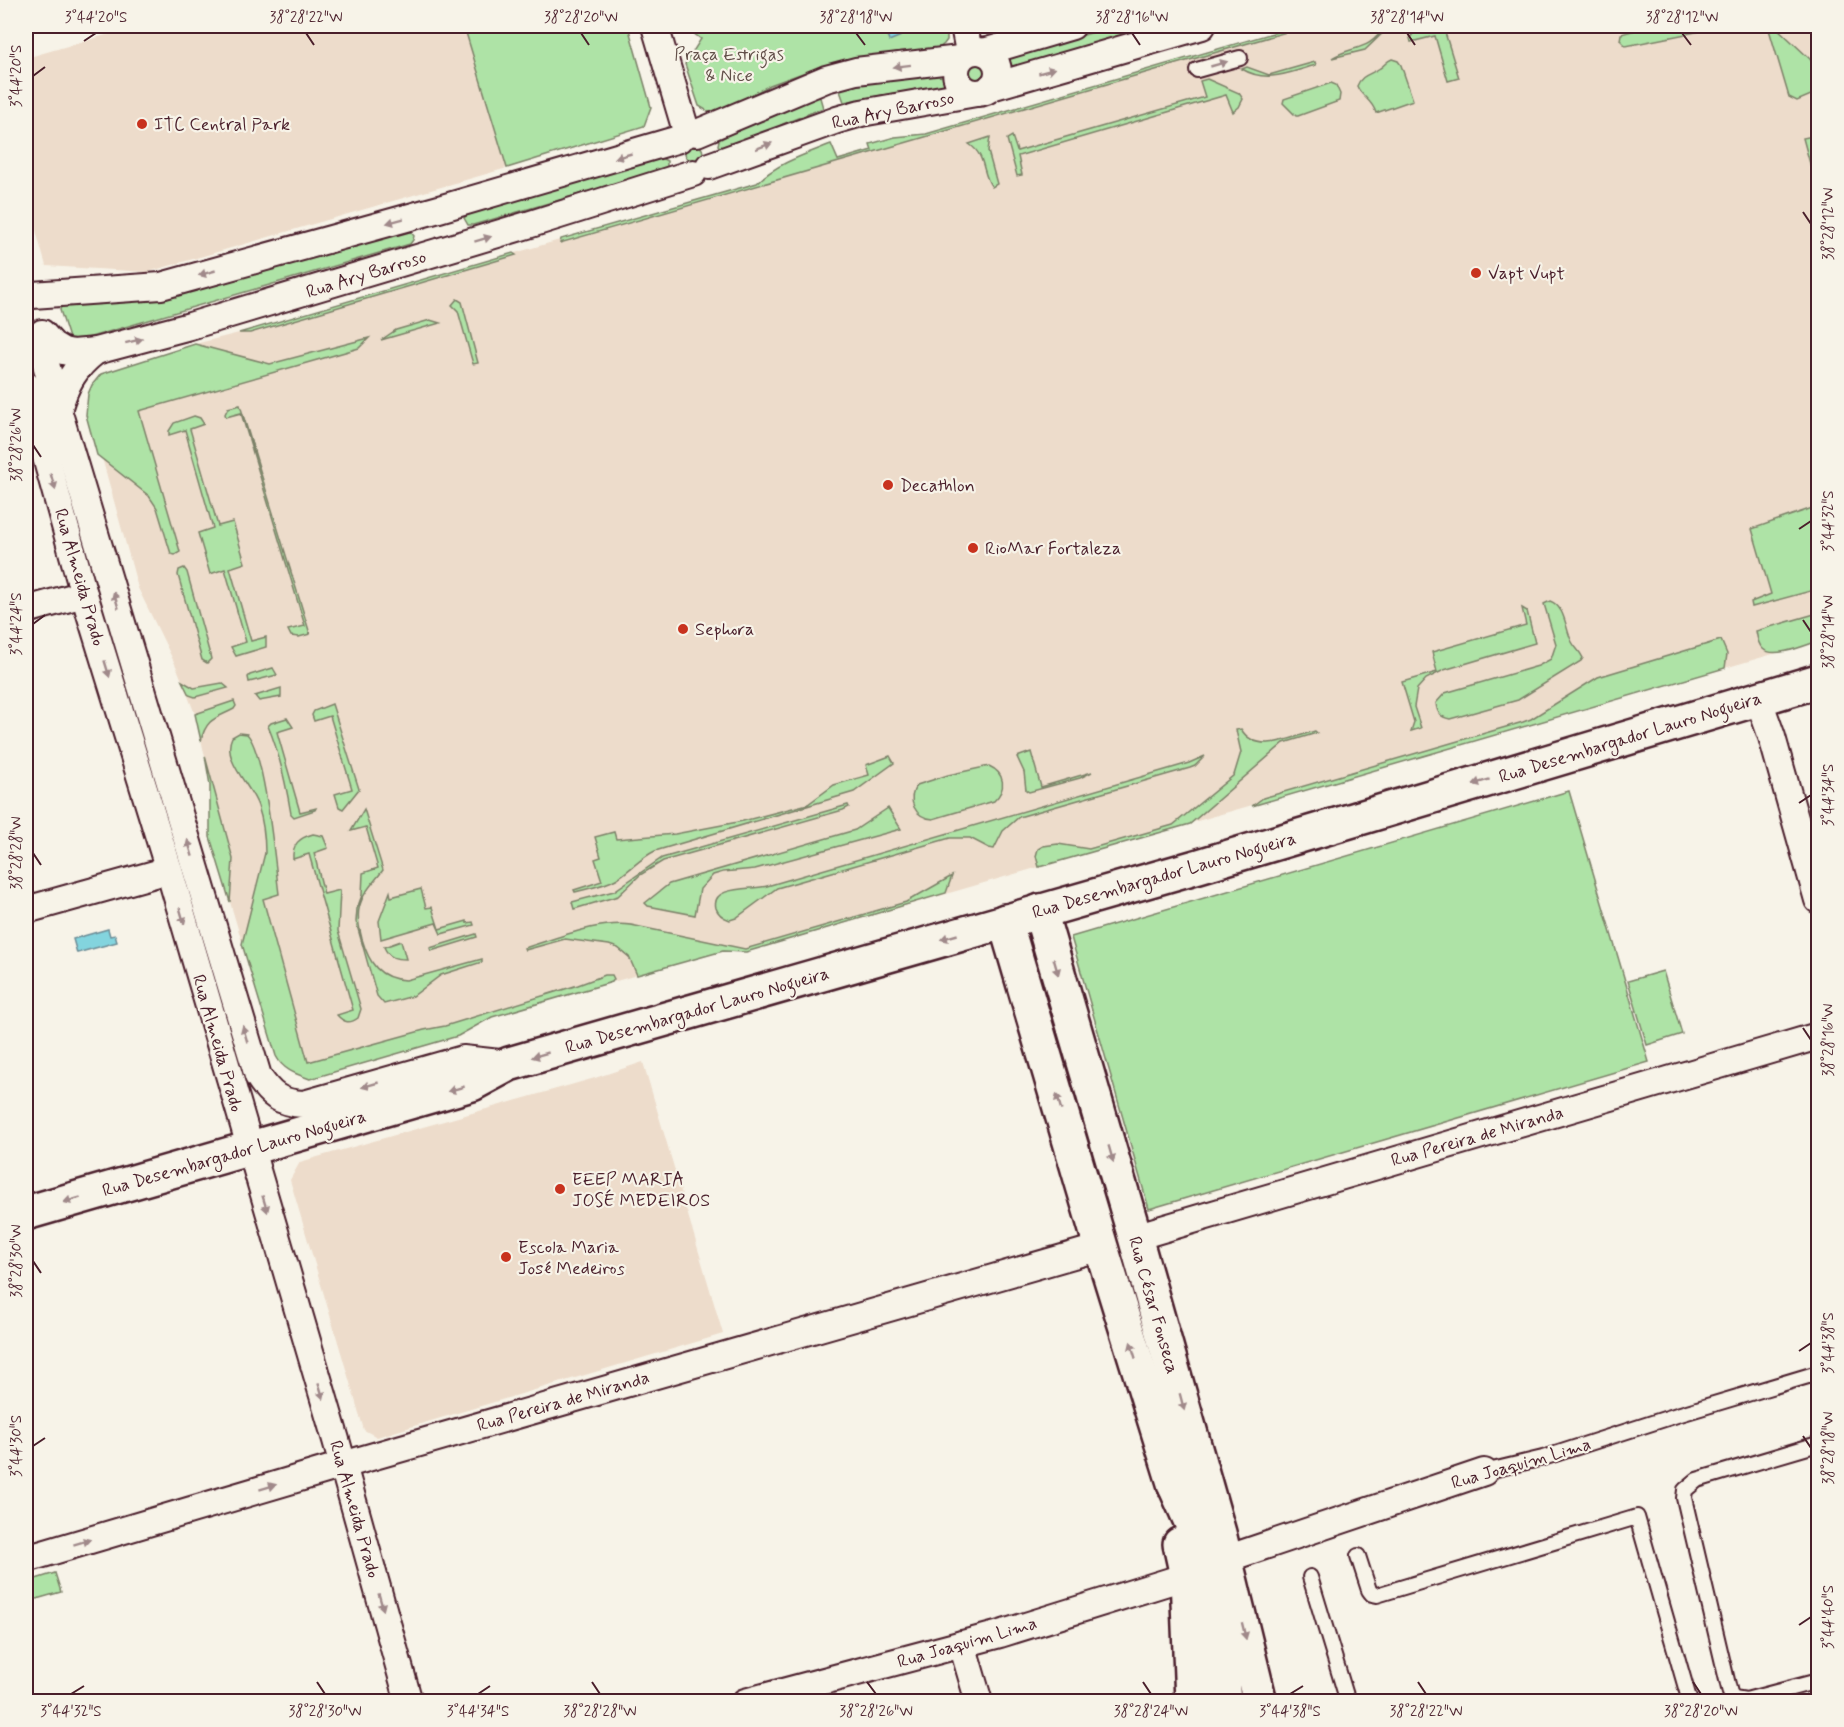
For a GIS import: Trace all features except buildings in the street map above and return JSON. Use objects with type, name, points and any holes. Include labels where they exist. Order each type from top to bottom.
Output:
[{"type":"street","points":[[655,26],[688,136]]},
{"type":"street","points":[[964,26],[971,54]]},
{"type":"street","name":"Rua Ary Barroso","points":[[29,294],[161,286],[439,209],[688,136],[826,79],[856,71],[971,54],[1072,26]]},
{"type":"street","name":"Rua Ary Barroso","points":[[35,338],[63,351],[73,353],[96,351],[190,326],[450,249],[701,170],[816,126],[853,115],[983,90],[1202,26]]},
{"type":"street","points":[[971,54],[990,55],[998,67],[996,81],[983,90],[964,88],[959,83],[956,71],[971,54]]},
{"type":"street","points":[[688,136],[705,136],[711,142],[714,150],[713,159],[701,170],[685,172],[675,161],[675,146],[688,136]]},
{"type":"street","points":[[439,209],[450,249]]},
{"type":"street","name":"Rua Almeida Prado","points":[[29,294],[43,305],[46,312],[46,319],[35,338],[258,1076],[265,1089]]},
{"type":"street","points":[[58,410],[70,378],[79,365],[96,351]]},
{"type":"street","name":"Rua Almeida Prado","points":[[26,385],[84,594],[169,870],[410,1701]]},
{"type":"street","points":[[26,610],[84,594]]},
{"type":"street","name":"Rua Desembargador Lauro Nogueira","points":[[26,1213],[472,1084],[509,1064],[1210,863],[1818,681]]},
{"type":"street","points":[[1758,698],[1772,737],[1818,900]]},
{"type":"street","points":[[26,910],[169,870]]},
{"type":"street","name":"Rua César Fonseca","points":[[1040,911],[1226,1559],[1260,1701]]},
{"type":"street","name":"Rua César Fonseca","points":[[1005,921],[1101,1247],[1175,1486]]},
{"type":"street","name":"Rua Pereira de Miranda","points":[[1135,1237],[1818,1035]]},
{"type":"street","name":"Rua Desembargador Lauro Nogueira","points":[[265,1089],[286,1101],[304,1104],[463,1059],[509,1064]]},
{"type":"street","name":"Rua Pereira de Miranda","points":[[26,1559],[343,1464],[1101,1247]]},
{"type":"street","name":"Rua Joaquim Lima","points":[[1226,1559],[1484,1472]]},
{"type":"street","points":[[1175,1486],[1178,1535],[1187,1576],[1192,1701]]},
{"type":"street","points":[[1175,1486],[1196,1533],[1216,1604],[1224,1701]]},
{"type":"street","name":"Rua Joaquim Lima","points":[[745,1701],[962,1644],[1187,1576]]},
{"type":"street","points":[[962,1644],[979,1701]]},
{"type":"lane","points":[[1197,70],[1240,58]]},
{"type":"lane","name":"Rua Joaquim Lima","points":[[1484,1472],[1543,1458],[1818,1373]]},
{"type":"lane","points":[[1818,1444],[1697,1480],[1684,1490],[1730,1693],[1734,1698],[1746,1700],[1818,1681]]},
{"type":"lane","points":[[1358,1556],[1369,1590],[1372,1594],[1377,1595],[1638,1518],[1690,1701]]},
{"type":"lane","points":[[1310,1576],[1348,1701]]},
{"type":"shaded area","points":[[137,26],[464,26],[507,168],[148,272],[46,266],[26,196],[26,58]]},
{"type":"shaded area","name":"RioMar Fortaleza","points":[[1297,26],[1818,26],[1818,641],[746,952],[723,951],[492,1017],[458,1036],[310,1079],[295,1074],[280,1064],[230,902],[233,859],[195,714],[177,668],[138,588],[91,418],[88,394],[101,374],[195,344]]},
{"type":"shaded area","name":"Escola Maria José Medeiros","points":[[643,1062],[723,1334],[377,1437],[364,1430],[290,1180],[300,1162],[595,1078]]},
{"type":"green space","points":[[464,26],[628,26],[651,107],[644,126],[507,168]]},
{"type":"green space","name":"Praça Estrigas & Nice","points":[[696,26],[947,26],[947,40],[935,51],[897,52],[811,70],[770,85],[718,113],[711,113],[699,106],[685,64],[701,39],[693,33]]},
{"type":"green space","points":[[1115,26],[1163,26],[1009,69],[1003,66],[1003,60],[1007,57]]},
{"type":"green space","points":[[1297,26],[1307,26],[560,243],[561,239],[757,183],[773,170],[802,155],[831,144],[838,160],[872,150],[870,144],[895,137],[926,134]]},
{"type":"green space","points":[[1385,26],[1390,26],[1365,50],[1332,58],[1367,44]]},
{"type":"green space","points":[[1418,26],[1443,26],[1459,78],[1448,81],[1435,36],[1411,42],[1410,38]]},
{"type":"green space","points":[[1650,26],[1752,26],[1706,30],[1626,46],[1620,40],[1621,34]]},
{"type":"green space","points":[[1768,26],[1775,26],[1810,59],[1818,72],[1818,92],[1797,101],[1789,97]]},
{"type":"green space","points":[[1392,59],[1401,65],[1413,100],[1376,113],[1372,104],[1357,86],[1364,77]]},
{"type":"green space","points":[[1315,62],[1316,65],[1270,76],[1260,76],[1242,69],[1247,67],[1269,75]]},
{"type":"green space","points":[[973,63],[979,63],[984,71],[982,77],[973,79],[968,74],[968,68]]},
{"type":"green space","points":[[946,75],[952,82],[950,87],[944,90],[894,93],[844,102],[839,88],[901,78]]},
{"type":"green space","points":[[1207,79],[1239,93],[1243,99],[1239,107],[1233,112],[1226,95],[1018,156],[1022,175],[1017,176],[1007,139],[1012,136],[1017,151],[1205,97],[1200,81]]},
{"type":"green space","points":[[1331,83],[1336,85],[1340,94],[1339,101],[1298,116],[1283,103],[1284,99]]},
{"type":"green space","points":[[819,94],[823,108],[783,124],[748,143],[722,151],[718,145],[719,140],[760,118]]},
{"type":"green space","points":[[1818,135],[1818,193],[1803,138]]},
{"type":"green space","points":[[990,137],[988,151],[997,184],[992,187],[979,154],[969,144]]},
{"type":"green space","points":[[690,144],[698,144],[703,149],[701,160],[690,162],[685,157],[685,149]]},
{"type":"green space","points":[[659,157],[667,161],[667,167],[663,170],[473,225],[468,225],[464,218],[469,213]]},
{"type":"green space","points":[[410,231],[414,236],[410,244],[77,341],[69,338],[60,310],[62,302],[71,297],[162,300]]},
{"type":"green space","points":[[513,253],[516,255],[250,333],[239,333]]},
{"type":"green space","points":[[457,299],[462,302],[478,363],[473,364],[458,311],[452,305]]},
{"type":"green space","points":[[430,320],[440,323],[381,340],[396,330]]},
{"type":"green space","points":[[369,338],[359,348],[139,411],[180,552],[175,555],[171,554],[157,508],[149,496],[97,455],[86,415],[88,394],[101,374],[195,344],[270,364]]},
{"type":"green space","points":[[240,405],[310,634],[299,637],[291,636],[288,630],[305,626],[241,413],[226,417],[225,414],[228,408]]},
{"type":"green space","points":[[194,416],[200,418],[204,424],[190,429],[218,526],[233,522],[245,563],[230,568],[251,641],[266,637],[266,647],[236,656],[231,647],[246,642],[225,569],[210,574],[198,533],[213,528],[185,430],[169,435],[174,423]]},
{"type":"green space","points":[[1818,506],[1818,589],[1752,607],[1751,602],[1771,594],[1752,529]]},
{"type":"green space","points":[[184,568],[211,659],[207,663],[202,660],[178,575],[179,570]]},
{"type":"green space","points":[[1550,601],[1562,613],[1572,642],[1583,658],[1581,661],[1518,700],[1450,719],[1440,714],[1436,703],[1445,693],[1538,666],[1551,659],[1556,644],[1544,604]]},
{"type":"green space","points":[[1522,608],[1527,611],[1535,643],[1444,670],[1426,679],[1417,689],[1414,707],[1421,728],[1411,731],[1414,722],[1402,682],[1437,672],[1432,652],[1526,625]]},
{"type":"green space","points":[[1818,613],[1818,641],[1775,653],[1768,652],[1760,645],[1756,631]]},
{"type":"green space","points":[[1721,640],[1727,654],[1725,668],[1252,806],[1263,798],[1523,722],[1598,677]]},
{"type":"green space","points":[[273,668],[277,675],[249,682],[250,675]]},
{"type":"green space","points":[[182,681],[194,688],[222,683],[228,688],[195,697],[189,695]]},
{"type":"green space","points":[[281,688],[281,697],[259,701],[255,696]]},
{"type":"green space","points":[[234,701],[236,706],[234,709],[209,723],[201,741],[195,714]]},
{"type":"green space","points":[[332,704],[359,789],[343,809],[339,807],[335,794],[352,789],[330,716],[314,721],[312,715],[314,711]]},
{"type":"green space","points":[[287,718],[293,727],[277,732],[300,812],[316,808],[294,817],[291,814],[282,769],[268,726]]},
{"type":"green space","points":[[1241,729],[1256,742],[1265,743],[1286,740],[1315,731],[1317,733],[1284,743],[1190,824],[1039,867],[1036,856],[1038,849],[1043,846],[1058,844],[1089,849],[1173,825],[1234,775],[1241,752],[1236,730]]},
{"type":"green space","points":[[239,733],[247,734],[253,745],[264,785],[279,894],[263,899],[308,1062],[445,1026],[605,975],[612,975],[614,979],[612,982],[492,1017],[458,1036],[310,1079],[286,1068],[276,1056],[242,944],[265,853],[258,806],[230,755],[232,737]]},
{"type":"green space","points":[[1031,752],[1041,787],[1092,772],[1080,778],[1029,792],[1026,790],[1024,772],[1017,757]]},
{"type":"green space","points":[[205,756],[233,859],[230,902],[210,837],[210,785]]},
{"type":"green space","points":[[890,756],[894,763],[854,792],[655,851],[611,881],[575,892],[574,890],[602,881],[595,859],[601,857],[595,837],[614,832],[616,839],[675,834],[743,821],[808,804],[834,785],[869,775],[866,765]]},
{"type":"green space","points":[[1205,756],[1190,768],[1019,817],[1003,831],[994,849],[970,838],[950,838],[777,888],[730,920],[718,913],[716,908],[719,895],[726,892],[767,886],[1189,763]]},
{"type":"green space","points":[[989,766],[998,773],[1002,782],[1001,791],[994,801],[933,819],[921,815],[914,807],[912,796],[917,785]]},
{"type":"green space","points":[[1569,791],[1649,1062],[1149,1209],[1071,937]]},
{"type":"green space","points":[[848,805],[849,807],[843,810],[663,861],[640,875],[618,896],[574,909],[572,902],[614,891],[662,858]]},
{"type":"green space","points":[[888,808],[901,829],[755,869],[713,875],[700,889],[695,915],[648,906],[645,903],[669,884],[855,830]]},
{"type":"green space","points":[[364,809],[383,870],[365,894],[359,911],[362,939],[372,962],[389,977],[406,980],[482,959],[482,962],[441,975],[413,996],[384,1004],[377,996],[356,922],[357,909],[362,895],[363,873],[378,868],[366,827],[351,831]]},
{"type":"green space","points":[[313,834],[323,836],[328,848],[314,853],[324,894],[340,890],[338,931],[361,1009],[358,1018],[350,1022],[342,1020],[337,1015],[353,1010],[309,854],[293,859],[297,842]]},
{"type":"green space","points":[[952,876],[946,893],[746,952],[723,951],[637,975],[629,957],[618,948],[609,945],[565,939],[525,950],[524,948],[563,935],[619,924],[745,949],[906,902]]},
{"type":"green space","points":[[421,889],[426,908],[432,907],[439,929],[467,921],[467,923],[473,922],[474,925],[441,934],[436,923],[381,939],[379,921],[390,892],[391,897]]},
{"type":"green space","points":[[476,934],[477,937],[431,951],[430,948]]},
{"type":"green space","points":[[401,941],[406,959],[393,957],[384,947]]},
{"type":"green space","points":[[1663,971],[1682,1034],[1647,1045],[1628,981]]},
{"type":"green space","points":[[55,1573],[61,1592],[26,1602],[26,1582]]},
{"type":"water","points":[[885,26],[912,26],[901,36],[889,41]]},
{"type":"water","points":[[108,929],[110,936],[115,935],[117,942],[77,953],[73,939]]},
{"type":"place","name":"ITC Central Park","points":[[142,124]]},
{"type":"place","name":"Vapt Vupt","points":[[1476,273]]},
{"type":"place","name":"Decathlon","points":[[888,485]]},
{"type":"place","name":"RioMar Fortaleza","points":[[973,548]]},
{"type":"place","name":"Sephora","points":[[683,629]]},
{"type":"place","name":"EEEP MARIA JOSÉ MEDEIROS","points":[[560,1189]]},
{"type":"place","name":"Escola Maria José Medeiros","points":[[506,1257]]}]
